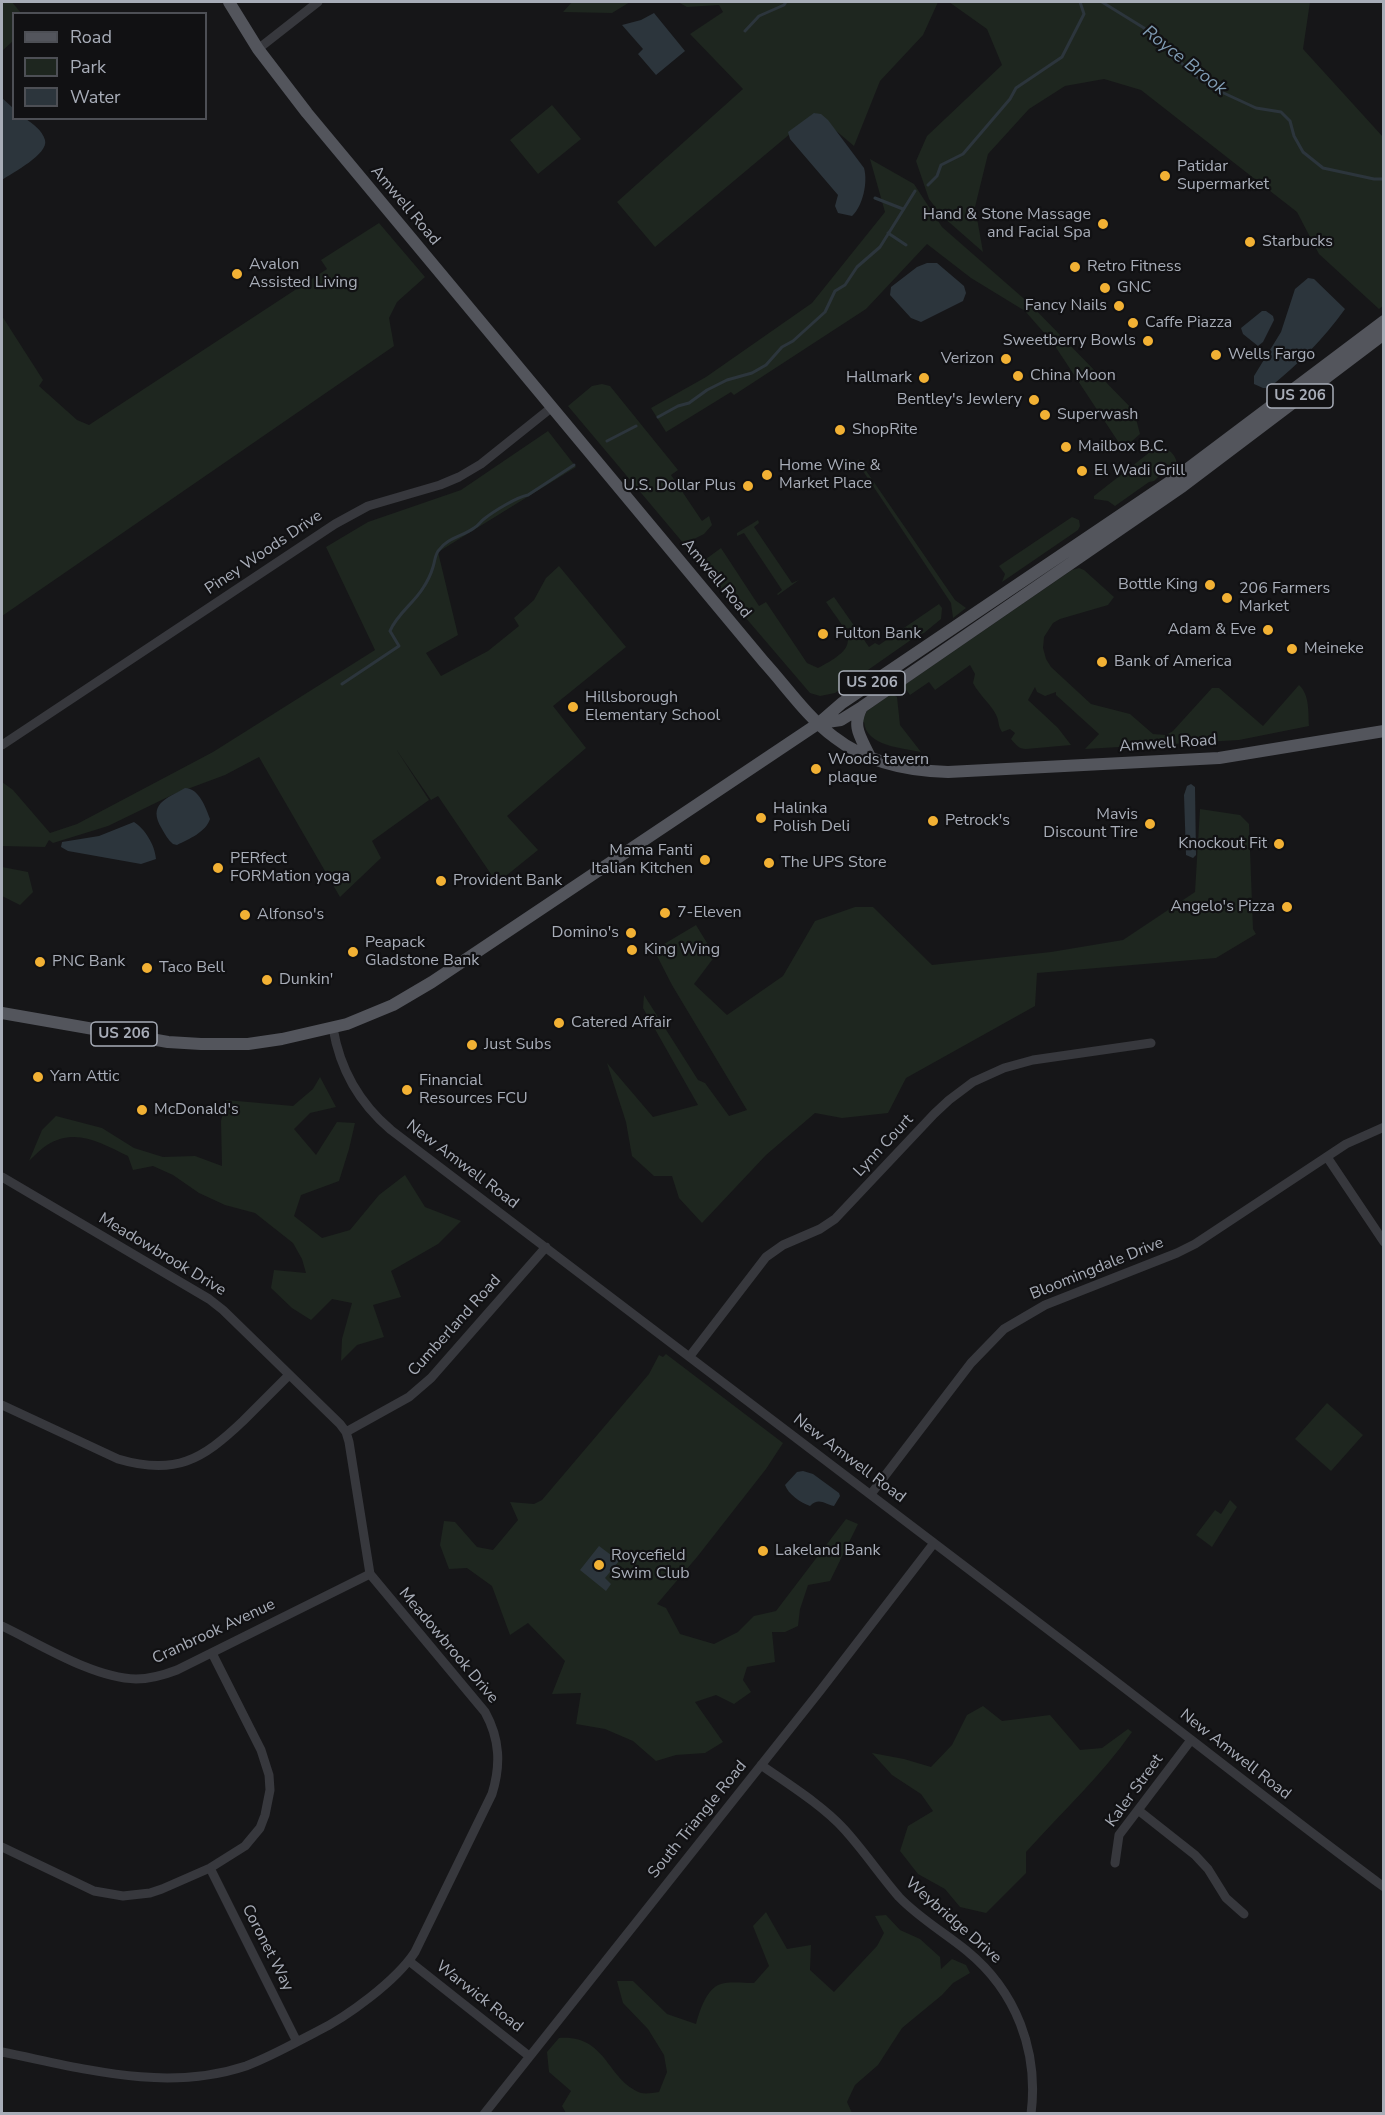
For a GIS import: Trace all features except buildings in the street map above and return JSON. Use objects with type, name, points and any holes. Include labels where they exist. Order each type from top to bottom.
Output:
[{"type":"main road","name":"Amwell Road","points":[[229,2],[258,48],[307,113],[764,662],[835,738],[870,757],[904,767],[948,772],[1220,758],[1383,731]]},
{"type":"main road","name":"US 206","points":[[2,1017],[168,1042],[248,1044],[333,1028],[393,1005],[432,982],[819,723],[843,703],[1174,479],[1383,321]]},
{"type":"main road","name":"US 206","points":[[819,723],[841,720],[1183,486],[1383,334]]},
{"type":"main road","points":[[862,706],[856,719],[857,726],[870,757]]},
{"type":"street","points":[[258,48],[318,2]]},
{"type":"street","name":"Piney Woods Drive","points":[[2,745],[335,524],[368,506],[440,485],[468,472],[551,408]]},
{"type":"street","name":"New Amwell Road","points":[[333,1028],[346,1072],[363,1102],[377,1118],[1383,1887]]},
{"type":"street","name":"Lynn Court","points":[[690,1356],[766,1257],[783,1245],[820,1229],[835,1219],[934,1114],[961,1090],[986,1075],[1019,1063],[1151,1043]]},
{"type":"street","name":"Bloomingdale Drive","points":[[871,1494],[971,1363],[1004,1329],[1045,1305],[1196,1244],[1346,1144],[1383,1127]]},
{"type":"street","points":[[1327,1157],[1383,1242]]},
{"type":"street","name":"Meadowbrook Drive","points":[[2,1177],[209,1299],[289,1374],[346,1432]]},
{"type":"street","name":"Cumberland Road","points":[[346,1432],[409,1397],[431,1378],[546,1247]]},
{"type":"street","points":[[2,1405],[117,1459],[163,1466],[188,1461],[218,1444],[289,1374]]},
{"type":"street","points":[[346,1432],[369,1574]]},
{"type":"street","name":"South Triangle Road","points":[[484,2114],[934,1543]]},
{"type":"street","name":"Meadowbrook Drive","points":[[2,2052],[133,2077],[172,2079],[203,2076],[235,2069],[297,2042],[350,2013],[409,1961],[492,1794],[497,1780],[498,1753],[492,1725],[485,1712],[369,1574]]},
{"type":"street","name":"Cranbrook Avenue","points":[[2,1626],[99,1672],[137,1679],[164,1675],[369,1574]]},
{"type":"street","points":[[2,1847],[94,1891],[123,1896],[150,1893],[162,1889],[210,1868],[236,1853],[252,1838],[265,1815],[270,1790],[269,1775],[261,1750],[212,1653]]},
{"type":"street","name":"Kaler Street","points":[[1115,1863],[1115,1850],[1119,1835],[1191,1740]]},
{"type":"street","name":"Weybridge Drive","points":[[761,1765],[833,1818],[900,1897],[967,1950],[999,1982],[1018,2017],[1029,2050],[1032,2079],[1031,2114]]},
{"type":"street","points":[[1138,1810],[1195,1855],[1208,1869],[1226,1898],[1244,1914]]},
{"type":"street","name":"Coronet Way","points":[[210,1868],[297,2042]]},
{"type":"street","name":"Warwick Road","points":[[409,1961],[529,2056]]},
{"type":"green space","points":[[2,2],[12,2],[20,12],[12,12],[12,42],[2,51]]},
{"type":"green space","points":[[572,2],[630,2],[612,13],[563,12]]},
{"type":"green space","points":[[678,2],[938,2],[923,35],[880,81],[854,146],[815,113],[655,247],[617,202],[743,89],[690,34],[723,12],[719,5],[687,7]]},
{"type":"green space","points":[[949,2],[1310,2],[1303,49],[1383,137],[1383,306],[1379,309],[1319,254],[1297,212],[1141,90],[1104,79],[1065,86],[1029,109],[988,154],[975,207],[983,252],[942,216],[929,199],[916,161],[927,136],[1002,65],[987,29]]},
{"type":"green space","points":[[552,105],[581,139],[538,174],[510,140]]},
{"type":"green space","points":[[870,159],[914,184],[942,227],[1030,304],[1134,411],[1140,434],[1123,449],[1053,343],[1025,311],[971,278],[927,244],[866,309],[734,395],[731,392],[666,432],[651,408],[706,377],[812,303],[885,212]]},
{"type":"green space","points":[[379,223],[425,277],[397,302],[389,318],[394,346],[2,616],[2,316],[43,380],[39,386],[77,420],[89,425],[327,269],[321,260]]},
{"type":"green space","points":[[602,384],[610,386],[678,470],[671,475],[702,521],[709,516],[712,525],[704,534],[684,544],[568,406],[592,386]]},
{"type":"green space","points":[[548,431],[576,467],[438,552],[458,635],[426,653],[441,676],[488,651],[519,626],[514,618],[534,600],[546,578],[559,566],[626,647],[553,706],[586,748],[507,816],[538,850],[497,883],[438,796],[431,800],[396,749],[429,800],[372,841],[381,858],[340,897],[259,757],[225,775],[174,794],[108,826],[53,843],[49,840],[45,847],[2,846],[2,782],[13,790],[50,833],[77,824],[213,752],[375,650],[326,547],[368,522],[461,490]]},
{"type":"green space","points":[[1160,447],[1172,452],[1177,464],[1171,464],[1154,481],[1149,482],[1115,506],[1108,501],[1094,499],[1094,496],[1155,448]]},
{"type":"green space","points":[[858,459],[955,600],[966,608],[953,618],[951,603],[857,462]]},
{"type":"green space","points":[[1072,517],[1079,520],[1078,530],[1002,582],[1005,574],[999,566]]},
{"type":"green space","points":[[758,520],[759,523],[754,527],[792,583],[799,580],[778,595],[782,590],[744,533],[737,536],[737,533]]},
{"type":"green space","points":[[721,548],[759,606],[766,602],[807,663],[818,668],[842,653],[847,646],[846,632],[826,602],[834,597],[869,647],[875,643],[879,645],[939,604],[942,608],[941,619],[835,693],[820,696],[810,693],[704,569],[706,559]]},
{"type":"green space","points":[[1079,568],[1114,597],[1108,605],[1053,623],[1044,637],[1043,648],[1051,667],[1091,704],[1130,714],[1153,734],[1166,735],[1173,731],[1212,688],[1219,688],[1263,726],[1299,685],[1307,699],[1309,726],[1239,740],[1085,749],[1099,734],[1056,695],[1056,692],[1045,696],[1037,692],[1035,687],[1028,700],[1058,728],[1071,745],[1024,749],[1011,739],[1015,733],[1010,729],[1002,732],[995,713],[973,683],[975,674],[970,665],[935,690],[929,682],[910,695],[905,688],[906,684],[1072,570]]},
{"type":"green space","points":[[893,694],[897,697],[900,725],[921,752],[878,741],[866,730],[864,722],[861,722],[867,711]]},
{"type":"green space","points":[[1200,809],[1240,815],[1249,824],[1253,929],[1256,934],[1216,958],[1037,973],[1035,1006],[906,1078],[888,1113],[842,1118],[815,1113],[766,1155],[702,1223],[679,1198],[672,1176],[654,1176],[632,1156],[626,1122],[607,1063],[653,1117],[698,1105],[643,1008],[644,995],[698,1080],[705,1083],[729,1116],[747,1110],[672,985],[654,950],[696,925],[715,956],[694,984],[727,1015],[783,976],[815,921],[855,907],[873,907],[932,965],[1051,952],[1123,940],[1195,892]]},
{"type":"green space","points":[[2,867],[28,872],[33,892],[20,905],[2,896]]},
{"type":"green space","points":[[320,1077],[336,1107],[310,1113],[294,1129],[316,1155],[337,1122],[355,1123],[339,1181],[301,1195],[294,1216],[322,1238],[350,1230],[379,1195],[405,1175],[425,1207],[461,1221],[438,1244],[391,1271],[401,1297],[373,1305],[384,1337],[357,1345],[341,1361],[342,1339],[352,1303],[332,1299],[311,1320],[292,1308],[271,1288],[274,1270],[306,1273],[302,1259],[293,1243],[255,1213],[225,1205],[199,1193],[173,1175],[153,1166],[133,1170],[128,1156],[88,1139],[68,1137],[58,1140],[45,1147],[29,1161],[42,1130],[56,1116],[102,1128],[134,1148],[163,1157],[195,1156],[222,1166],[221,1121],[226,1100],[293,1106],[313,1089]]},
{"type":"green space","points":[[666,1354],[783,1443],[766,1469],[657,1604],[666,1608],[680,1634],[714,1644],[738,1632],[754,1616],[776,1611],[846,1519],[858,1524],[830,1581],[808,1585],[800,1609],[798,1626],[785,1632],[772,1632],[775,1662],[747,1667],[743,1680],[751,1692],[734,1704],[716,1695],[695,1702],[723,1742],[705,1753],[676,1755],[656,1761],[633,1741],[605,1729],[576,1724],[581,1693],[552,1694],[565,1661],[528,1623],[510,1635],[492,1586],[467,1568],[449,1569],[440,1545],[444,1521],[455,1522],[477,1547],[493,1550],[518,1520],[510,1502],[534,1504],[542,1500],[649,1374],[659,1355],[663,1357]]},
{"type":"green space","points":[[1327,1403],[1363,1435],[1331,1471],[1295,1439]]},
{"type":"green space","points":[[1230,1500],[1237,1507],[1212,1547],[1196,1535],[1215,1510],[1221,1514]]},
{"type":"green space","points":[[983,1706],[1002,1721],[1050,1715],[1080,1750],[1102,1748],[1128,1729],[1132,1732],[1094,1779],[1026,1852],[1026,1873],[986,1913],[960,1907],[945,1889],[918,1874],[900,1851],[908,1826],[933,1811],[921,1794],[892,1775],[872,1753],[931,1767],[952,1745],[967,1715]]},
{"type":"green space","points":[[766,1912],[787,1949],[811,1945],[810,1970],[834,1992],[877,1946],[884,1933],[875,1916],[886,1915],[900,1930],[920,1939],[940,1957],[941,1969],[952,1959],[966,1965],[970,1973],[953,1983],[902,2028],[878,2065],[855,2085],[847,2102],[852,2113],[566,2113],[562,2106],[571,2091],[549,2072],[547,2052],[559,2038],[575,2039],[588,2044],[629,2087],[641,2093],[659,2092],[667,2072],[664,2055],[648,2029],[623,2003],[617,1981],[633,1981],[667,2014],[696,2024],[705,1999],[713,1988],[725,1983],[754,1983],[769,1966],[753,1926]]},
{"type":"water","points":[[654,13],[685,51],[656,75],[638,54],[643,49],[622,25],[641,20]]},
{"type":"water","points":[[2,98],[12,107],[12,120],[27,120],[34,125],[44,136],[45,145],[36,157],[2,180]]},
{"type":"water","points":[[814,113],[821,114],[828,120],[864,168],[864,194],[852,216],[838,213],[835,206],[838,195],[790,139],[788,132]]},
{"type":"water","points":[[927,263],[937,263],[964,286],[966,293],[963,301],[921,322],[911,318],[890,295],[891,287],[917,267]]},
{"type":"water","points":[[1308,278],[1314,279],[1345,309],[1310,351],[1269,388],[1254,384],[1254,376],[1281,332],[1295,289]]},
{"type":"water","points":[[1262,311],[1273,316],[1274,320],[1263,342],[1258,346],[1243,334],[1241,328]]},
{"type":"water","points":[[1191,784],[1195,787],[1196,855],[1193,858],[1186,855],[1184,795],[1187,786]]},
{"type":"water","points":[[185,788],[198,795],[210,819],[201,831],[177,845],[167,837],[158,821],[157,814],[158,808],[165,799]]},
{"type":"water","points":[[134,822],[149,838],[156,859],[141,864],[68,851],[61,847],[62,842],[99,836]]},
{"type":"water","points":[[797,1472],[813,1474],[839,1493],[840,1496],[834,1506],[816,1502],[810,1506],[789,1492],[785,1485]]},
{"type":"water","name":"Roycefield Swim Club","points":[[599,1546],[619,1561],[605,1578],[611,1584],[606,1591],[580,1570]]},
{"type":"waterway","points":[[745,31],[759,16],[786,2]]},
{"type":"waterway","points":[[928,185],[937,176],[941,165],[963,154],[1010,99],[1016,88],[1062,57],[1084,14],[1080,2]]},
{"type":"waterway","name":"Royce Brook","points":[[1102,2],[1144,28],[1195,76],[1215,89],[1256,108],[1281,112],[1290,121],[1294,136],[1303,152],[1323,168],[1384,179]]},
{"type":"waterway","points":[[658,417],[689,403],[707,390],[727,380],[752,373],[766,365],[782,347],[793,341],[825,312],[835,291],[845,285],[857,267],[880,247],[915,191]]},
{"type":"waterway","points":[[875,198],[903,209]]},
{"type":"waterway","points":[[888,233],[906,245]]},
{"type":"waterway","points":[[607,441],[636,426]]},
{"type":"waterway","points":[[342,684],[399,646],[390,631],[424,586],[442,546],[470,531],[499,508],[528,495],[574,465]]},
{"type":"place","name":"Patidar Supermarket","points":[[1165,176]]},
{"type":"place","name":"Hand & Stone Massage and Facial Spa","points":[[1103,224]]},
{"type":"place","name":"Starbucks","points":[[1250,242]]},
{"type":"place","name":"Retro Fitness","points":[[1075,267]]},
{"type":"place","name":"Avalon Assisted Living","points":[[237,274]]},
{"type":"place","name":"GNC","points":[[1105,288]]},
{"type":"place","name":"Fancy Nails","points":[[1119,306]]},
{"type":"place","name":"Caffe Piazza","points":[[1133,323]]},
{"type":"place","name":"Sweetberry Bowls","points":[[1148,341]]},
{"type":"place","name":"Wells Fargo","points":[[1216,355]]},
{"type":"place","name":"Verizon","points":[[1006,359]]},
{"type":"place","name":"China Moon","points":[[1018,376]]},
{"type":"place","name":"Hallmark","points":[[924,378]]},
{"type":"place","name":"Bentley's Jewlery","points":[[1034,400]]},
{"type":"place","name":"Superwash","points":[[1045,415]]},
{"type":"place","name":"ShopRite","points":[[840,430]]},
{"type":"place","name":"Mailbox B.C.","points":[[1066,447]]},
{"type":"place","name":"El Wadi Grill","points":[[1082,471]]},
{"type":"place","name":"Home Wine & Market Place","points":[[767,475]]},
{"type":"place","name":"U.S. Dollar Plus","points":[[748,486]]},
{"type":"place","name":"Bottle King","points":[[1210,585]]},
{"type":"place","name":"206 Farmers Market","points":[[1227,598]]},
{"type":"place","name":"Adam & Eve","points":[[1268,630]]},
{"type":"place","name":"Fulton Bank","points":[[823,634]]},
{"type":"place","name":"Meineke","points":[[1292,649]]},
{"type":"place","name":"Bank of America","points":[[1102,662]]},
{"type":"place","name":"Hillsborough Elementary School","points":[[573,707]]},
{"type":"place","name":"Woods tavern plaque","points":[[816,769]]},
{"type":"place","name":"Halinka Polish Deli","points":[[761,818]]},
{"type":"place","name":"Petrock's","points":[[933,821]]},
{"type":"place","name":"Mavis Discount Tire","points":[[1150,824]]},
{"type":"place","name":"Knockout Fit","points":[[1279,844]]},
{"type":"place","name":"Mama Fanti Italian Kitchen","points":[[705,860]]},
{"type":"place","name":"The UPS Store","points":[[769,863]]},
{"type":"place","name":"PERfect FORMation yoga","points":[[218,868]]},
{"type":"place","name":"Provident Bank","points":[[441,881]]},
{"type":"place","name":"Angelo's Pizza","points":[[1287,907]]},
{"type":"place","name":"7-Eleven","points":[[665,913]]},
{"type":"place","name":"Alfonso's","points":[[245,915]]},
{"type":"place","name":"Domino's","points":[[631,933]]},
{"type":"place","name":"King Wing","points":[[632,950]]},
{"type":"place","name":"Peapack Gladstone Bank","points":[[353,952]]},
{"type":"place","name":"PNC Bank","points":[[40,962]]},
{"type":"place","name":"Taco Bell","points":[[147,968]]},
{"type":"place","name":"Dunkin'","points":[[267,980]]},
{"type":"place","name":"Catered Affair","points":[[559,1023]]},
{"type":"place","name":"Just Subs","points":[[472,1045]]},
{"type":"place","name":"Yarn Attic","points":[[38,1077]]},
{"type":"place","name":"Financial Resources FCU","points":[[407,1090]]},
{"type":"place","name":"McDonald's","points":[[142,1110]]},
{"type":"place","name":"Lakeland Bank","points":[[763,1551]]},
{"type":"place","name":"Roycefield Swim Club","points":[[599,1565]]}]
